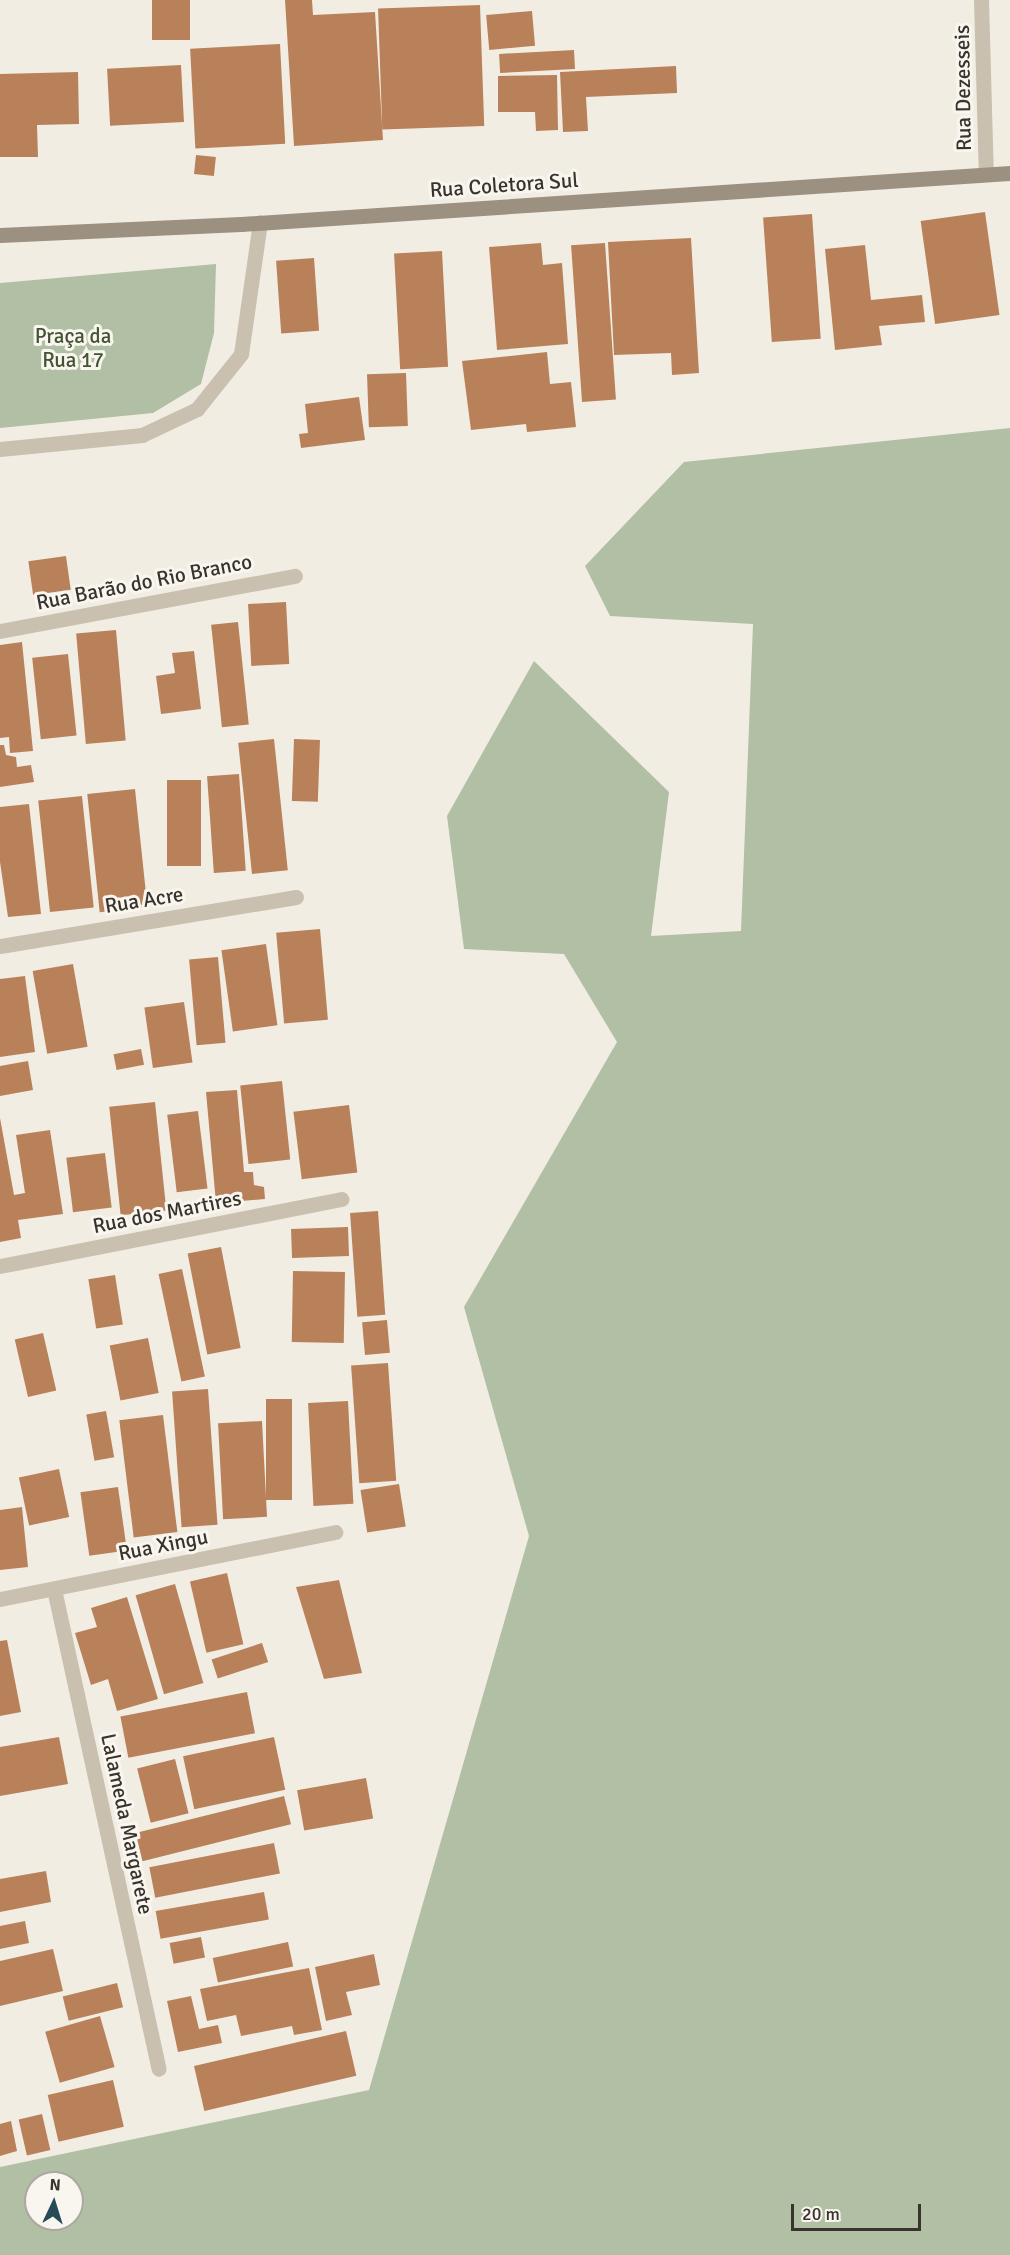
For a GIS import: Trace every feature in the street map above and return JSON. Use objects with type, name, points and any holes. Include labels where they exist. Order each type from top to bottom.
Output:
[{"type":"street","name":"Rua Dezesseis","points":[[981,0],[986,174]]},
{"type":"street","name":"Rua Coletora Sul","points":[[0,235],[260,222],[1010,172]]},
{"type":"street","points":[[0,449],[142,435],[197,409],[241,354],[260,222]]},
{"type":"street","name":"Rua Barão do Rio Branco","points":[[0,631],[295,576]]},
{"type":"street","name":"Rua Acre","points":[[0,946],[296,897]]},
{"type":"street","name":"Rua dos Martires","points":[[0,1266],[341,1199]]},
{"type":"street","name":"Rua Xingu","points":[[0,1599],[335,1532]]},
{"type":"street","name":"Lalameda Margarete","points":[[54,1589],[159,2069]]},
{"type":"green space","name":"Praça da Rua 17","points":[[216,264],[214,333],[201,384],[153,413],[0,428],[0,283]]},
{"type":"green space","points":[[1010,428],[1010,2255],[0,2255],[0,2167],[369,2090],[529,1536],[464,1307],[617,1042],[564,954],[464,949],[447,816],[534,661],[669,792],[651,936],[741,931],[753,624],[610,616],[585,566],[684,462]]},
{"type":"building","points":[[152,0],[190,0],[190,40],[152,40]]},
{"type":"building","points":[[285,0],[312,0],[313,15],[375,12],[383,140],[294,146]]},
{"type":"building","points":[[480,5],[484,126],[382,129],[378,9]]},
{"type":"building","points":[[532,11],[535,46],[489,50],[486,15]]},
{"type":"building","points":[[280,44],[285,144],[195,149],[190,49]]},
{"type":"building","points":[[574,50],[575,69],[500,73],[499,54]]},
{"type":"building","points":[[181,65],[184,122],[110,126],[107,69]]},
{"type":"building","points":[[676,66],[677,93],[586,97],[588,131],[563,132],[560,72]]},
{"type":"building","points":[[78,72],[79,124],[37,125],[38,157],[0,157],[0,74]]},
{"type":"building","points":[[557,75],[558,130],[536,131],[535,112],[498,112],[498,76]]},
{"type":"building","points":[[196,155],[216,157],[214,176],[194,174]]},
{"type":"building","points":[[985,212],[999,315],[935,324],[921,221]]},
{"type":"building","points":[[812,214],[821,339],[772,342],[763,217]]},
{"type":"building","points":[[691,238],[699,373],[672,375],[671,353],[614,355],[608,242]]},
{"type":"building","points":[[541,243],[543,265],[562,263],[568,344],[497,350],[489,247]]},
{"type":"building","points":[[605,243],[616,400],[582,402],[571,245]]},
{"type":"building","points":[[865,245],[871,300],[922,295],[925,322],[879,326],[882,345],[835,350],[825,249]]},
{"type":"building","points":[[442,251],[448,367],[400,369],[394,254]]},
{"type":"building","points":[[314,258],[319,331],[281,333],[276,261]]},
{"type":"building","points":[[547,352],[550,384],[571,382],[576,427],[527,432],[526,424],[471,430],[462,361]]},
{"type":"building","points":[[406,373],[408,426],[369,427],[367,374]]},
{"type":"building","points":[[359,397],[365,440],[301,448],[299,434],[308,433],[305,404]]},
{"type":"building","points":[[66,556],[71,590],[33,595],[28,561]]},
{"type":"building","points":[[286,602],[289,664],[251,666],[248,604]]},
{"type":"building","points":[[238,622],[249,724],[222,727],[211,625]]},
{"type":"building","points":[[116,630],[126,741],[86,744],[76,633]]},
{"type":"building","points":[[22,642],[33,751],[10,753],[9,737],[0,738],[0,645]]},
{"type":"building","points":[[194,651],[201,709],[161,714],[156,676],[175,673],[172,653]]},
{"type":"building","points":[[68,654],[77,736],[41,739],[32,658]]},
{"type":"building","points":[[274,739],[288,870],[252,874],[238,743]]},
{"type":"building","points":[[294,739],[320,740],[318,802],[292,801]]},
{"type":"building","points":[[0,745],[4,745],[6,755],[16,757],[17,767],[31,765],[34,782],[0,787]]},
{"type":"building","points":[[239,774],[246,871],[214,873],[207,776]]},
{"type":"building","points":[[167,780],[201,780],[201,866],[167,866]]},
{"type":"building","points":[[135,789],[147,907],[100,912],[87,794]]},
{"type":"building","points":[[82,796],[94,907],[50,912],[38,801]]},
{"type":"building","points":[[29,804],[41,914],[8,917],[0,862],[0,807]]},
{"type":"building","points":[[320,929],[328,1020],[284,1023],[276,933]]},
{"type":"building","points":[[266,944],[277,1025],[233,1031],[221,950]]},
{"type":"building","points":[[218,957],[225,1043],[197,1045],[189,960]]},
{"type":"building","points":[[73,964],[88,1047],[47,1054],[33,971]]},
{"type":"building","points":[[25,976],[35,1052],[0,1057],[0,979]]},
{"type":"building","points":[[184,1002],[192,1062],[153,1068],[144,1008]]},
{"type":"building","points":[[141,1049],[144,1065],[117,1070],[114,1054]]},
{"type":"building","points":[[28,1061],[33,1090],[0,1096],[0,1066]]},
{"type":"building","points":[[282,1081],[290,1160],[248,1164],[240,1085]]},
{"type":"building","points":[[237,1090],[244,1172],[253,1172],[254,1185],[264,1187],[265,1199],[216,1203],[206,1092]]},
{"type":"building","points":[[155,1102],[166,1210],[121,1215],[109,1107]]},
{"type":"building","points":[[349,1105],[357,1172],[302,1179],[293,1112]]},
{"type":"building","points":[[198,1111],[208,1188],[177,1192],[167,1115]]},
{"type":"building","points":[[0,1118],[14,1195],[25,1193],[16,1135],[50,1130],[63,1214],[18,1220],[21,1238],[0,1242]]},
{"type":"building","points":[[105,1153],[112,1208],[73,1212],[66,1158]]},
{"type":"building","points":[[378,1211],[385,1315],[357,1317],[350,1213]]},
{"type":"building","points":[[348,1227],[349,1256],[292,1258],[291,1229]]},
{"type":"building","points":[[221,1247],[241,1348],[207,1355],[188,1253]]},
{"type":"building","points":[[182,1269],[205,1377],[181,1382],[159,1274]]},
{"type":"building","points":[[293,1271],[345,1272],[344,1343],[292,1342]]},
{"type":"building","points":[[115,1275],[123,1324],[96,1329],[88,1279]]},
{"type":"building","points":[[387,1320],[390,1353],[365,1355],[362,1322]]},
{"type":"building","points":[[43,1333],[56,1390],[28,1397],[15,1340]]},
{"type":"building","points":[[148,1338],[159,1393],[120,1400],[110,1345]]},
{"type":"building","points":[[388,1363],[396,1481],[359,1483],[351,1366]]},
{"type":"building","points":[[208,1389],[217,1525],[182,1527],[172,1392]]},
{"type":"building","points":[[266,1399],[292,1399],[292,1500],[266,1500]]},
{"type":"building","points":[[348,1401],[353,1504],[313,1506],[308,1403]]},
{"type":"building","points":[[106,1411],[114,1457],[94,1461],[86,1414]]},
{"type":"building","points":[[163,1415],[177,1532],[134,1537],[119,1420]]},
{"type":"building","points":[[262,1421],[267,1517],[223,1519],[218,1423]]},
{"type":"building","points":[[59,1469],[69,1517],[29,1525],[19,1478]]},
{"type":"building","points":[[399,1484],[406,1526],[367,1533],[360,1490]]},
{"type":"building","points":[[118,1487],[127,1550],[89,1556],[80,1492]]},
{"type":"building","points":[[22,1507],[28,1567],[0,1570],[0,1510]]},
{"type":"building","points":[[227,1573],[243,1644],[206,1653],[190,1582]]},
{"type":"building","points":[[339,1580],[362,1673],[324,1679],[296,1587]]},
{"type":"building","points":[[175,1584],[203,1683],[164,1694],[136,1595]]},
{"type":"building","points":[[127,1597],[158,1699],[117,1711],[108,1679],[91,1685],[75,1633],[97,1627],[91,1608]]},
{"type":"building","points":[[7,1640],[21,1712],[0,1716],[0,1641]]},
{"type":"building","points":[[262,1643],[268,1662],[218,1678],[212,1659]]},
{"type":"building","points":[[247,1692],[255,1733],[128,1758],[120,1717]]},
{"type":"building","points":[[59,1737],[68,1784],[0,1796],[0,1747]]},
{"type":"building","points":[[274,1737],[285,1790],[194,1809],[183,1756]]},
{"type":"building","points":[[175,1759],[189,1813],[151,1823],[137,1768]]},
{"type":"building","points":[[366,1778],[373,1818],[304,1831],[297,1790]]},
{"type":"building","points":[[284,1796],[291,1824],[143,1861],[136,1833]]},
{"type":"building","points":[[274,1843],[280,1873],[155,1898],[149,1867]]},
{"type":"building","points":[[46,1871],[51,1902],[0,1912],[0,1879]]},
{"type":"building","points":[[264,1892],[269,1920],[161,1939],[156,1911]]},
{"type":"building","points":[[25,1921],[29,1943],[0,1949],[0,1926]]},
{"type":"building","points":[[201,1937],[205,1958],[174,1964],[170,1943]]},
{"type":"building","points":[[288,1942],[293,1966],[218,1982],[213,1958]]},
{"type":"building","points":[[53,1949],[63,1991],[0,2006],[0,1961]]},
{"type":"building","points":[[374,1954],[380,1985],[346,1992],[352,2015],[326,2021],[315,1967]]},
{"type":"building","points":[[309,1968],[322,2030],[294,2035],[292,2026],[241,2036],[236,2015],[207,2021],[200,1989]]},
{"type":"building","points":[[117,1983],[123,2007],[69,2021],[63,1997]]},
{"type":"building","points":[[191,1996],[199,2029],[218,2025],[222,2043],[178,2052],[167,2001]]},
{"type":"building","points":[[100,2016],[115,2067],[60,2083],[45,2032]]},
{"type":"building","points":[[346,2031],[356,2076],[204,2111],[194,2066]]},
{"type":"building","points":[[113,2080],[124,2127],[59,2142],[48,2095]]},
{"type":"building","points":[[42,2114],[50,2150],[27,2155],[19,2119]]},
{"type":"building","points":[[11,2121],[17,2151],[0,2156],[0,2124]]}]
